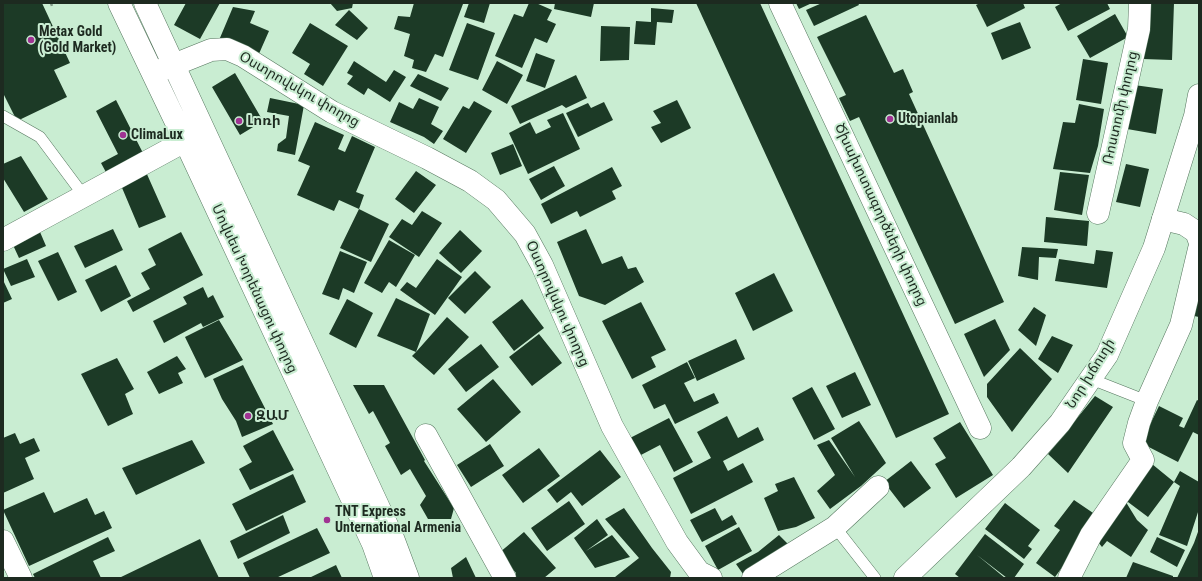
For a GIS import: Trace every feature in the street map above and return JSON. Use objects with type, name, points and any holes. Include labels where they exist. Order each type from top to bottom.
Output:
[{"type":"street","name":"Մովսես Խորենացու փողոց","points":[[119,3],[373,544],[385,578]]},
{"type":"street","name":"Մովսես Խորենացու փողոց","points":[[145,3],[175,64],[393,538],[408,578]]},
{"type":"street","name":"Ծխախոտագործների փողոց","points":[[780,3],[980,428]]},
{"type":"street","name":"Ռոստոմի փողոց","points":[[1098,213],[1139,29],[1140,3]]},
{"type":"street","name":"Օստրովսկու փողոց","points":[[153,73],[211,50],[227,49],[243,56],[332,112],[427,158],[470,181],[496,200],[525,234],[542,265],[580,357],[612,426],[677,542],[699,572],[711,578]]},
{"type":"street","name":"Նոր խճուղի","points":[[905,578],[1021,467],[1060,422],[1107,355],[1154,248],[1199,95]]},
{"type":"street","points":[[3,240],[185,141]]},
{"type":"street","points":[[1163,219],[1184,224],[1196,232],[1199,240]]},
{"type":"street","points":[[1069,578],[1091,535],[1143,460],[1134,443],[1147,401],[1181,325],[1199,249]]},
{"type":"street","points":[[426,435],[505,578]]},
{"type":"street","points":[[753,578],[836,527],[878,487]]},
{"type":"street","points":[[3,542],[21,578]]},
{"type":"lane","points":[[3,116],[40,136],[84,196]]},
{"type":"lane","points":[[1091,379],[1147,401]]},
{"type":"lane","points":[[836,527],[875,578]]},
{"type":"building","name":"Metax Gold (Gold Market)","points":[[3,3],[42,3],[70,63],[54,70],[67,97],[17,121],[3,93]]},
{"type":"building","points":[[186,3],[220,3],[200,39],[174,25]]},
{"type":"building","points":[[330,3],[353,3],[352,8],[337,11]]},
{"type":"building","points":[[414,3],[463,4],[443,57],[435,54],[426,72],[412,68],[414,60],[404,56],[410,34],[394,29],[398,16],[410,17]]},
{"type":"building","points":[[469,3],[490,3],[484,23],[464,17]]},
{"type":"building","points":[[529,3],[536,3],[552,10],[547,20],[556,24],[547,43],[535,38],[522,68],[495,56],[514,14],[523,17]]},
{"type":"building","points":[[555,3],[594,3],[591,17],[554,9]]},
{"type":"building","points":[[696,3],[760,3],[949,414],[896,438]]},
{"type":"building","points":[[796,3],[812,3],[799,9]]},
{"type":"building","points":[[822,3],[858,3],[859,5],[814,26],[806,10]]},
{"type":"building","points":[[980,3],[1023,3],[1025,8],[987,27],[976,5]]},
{"type":"building","points":[[1062,3],[1107,3],[1110,9],[1068,31],[1055,7]]},
{"type":"building","points":[[1145,3],[1174,3],[1172,60],[1143,59]]},
{"type":"building","points":[[233,7],[255,11],[250,23],[269,31],[258,56],[217,45]]},
{"type":"building","points":[[651,8],[674,10],[672,23],[657,22],[655,45],[634,44],[636,21],[651,22]]},
{"type":"building","points":[[349,10],[368,28],[357,40],[335,25]]},
{"type":"building","points":[[1115,14],[1128,37],[1090,58],[1077,36]]},
{"type":"building","points":[[866,15],[894,73],[903,69],[913,92],[909,94],[1004,302],[955,324],[859,117],[850,121],[839,98],[846,95],[817,37]]},
{"type":"building","points":[[1020,22],[1031,48],[1002,60],[991,33]]},
{"type":"building","points":[[310,23],[348,46],[323,86],[304,74],[310,64],[292,53]]},
{"type":"building","points":[[467,23],[495,33],[478,80],[449,70]]},
{"type":"building","points":[[601,26],[630,27],[629,60],[600,61]]},
{"type":"building","points":[[536,53],[555,60],[545,88],[526,81]]},
{"type":"building","points":[[1083,59],[1108,63],[1101,104],[1076,100]]},
{"type":"building","points":[[354,61],[386,82],[394,70],[406,77],[390,102],[368,88],[364,95],[347,84],[353,76],[347,73]]},
{"type":"building","points":[[497,61],[523,75],[507,104],[482,90]]},
{"type":"building","points":[[235,73],[263,121],[240,135],[212,87]]},
{"type":"building","points":[[418,74],[449,88],[441,101],[410,86]]},
{"type":"building","points":[[576,75],[587,98],[566,108],[562,105],[520,124],[511,106]]},
{"type":"building","points":[[1134,85],[1163,89],[1156,134],[1127,129]]},
{"type":"building","points":[[270,98],[304,105],[295,155],[277,151],[278,144],[286,138],[289,116],[267,112]]},
{"type":"building","points":[[419,98],[439,107],[431,124],[443,131],[434,144],[424,137],[390,122],[399,102],[413,109]]},
{"type":"building","points":[[116,100],[145,157],[108,176],[101,163],[118,154],[96,111]]},
{"type":"building","points":[[677,100],[691,128],[661,143],[651,127],[661,123],[653,111]]},
{"type":"building","points":[[474,101],[492,111],[466,153],[443,139],[463,106],[469,109]]},
{"type":"building","points":[[604,102],[613,120],[578,137],[566,113],[588,103],[591,108]]},
{"type":"building","points":[[1079,104],[1104,109],[1098,146],[1090,173],[1053,169],[1063,122],[1075,123]]},
{"type":"building","points":[[563,113],[580,149],[528,174],[509,133],[530,122],[536,134],[551,127],[547,120]]},
{"type":"building","points":[[315,122],[344,135],[338,149],[345,152],[352,136],[375,147],[356,192],[364,195],[359,209],[339,200],[334,211],[297,195],[310,166],[298,161]]},
{"type":"building","points":[[513,144],[522,166],[500,175],[491,153]]},
{"type":"building","points":[[21,156],[48,199],[24,212],[3,178],[3,164]]},
{"type":"building","points":[[1126,164],[1149,169],[1140,207],[1116,202]]},
{"type":"building","points":[[554,166],[565,186],[541,200],[529,179]]},
{"type":"building","points":[[612,167],[622,186],[612,191],[616,199],[580,217],[577,211],[551,224],[541,204]]},
{"type":"building","points":[[416,171],[436,185],[414,213],[395,199]]},
{"type":"building","points":[[146,172],[166,217],[139,228],[120,183]]},
{"type":"building","points":[[1060,172],[1089,175],[1082,215],[1054,210]]},
{"type":"building","points":[[359,209],[389,224],[371,262],[340,248]]},
{"type":"building","points":[[422,211],[442,223],[419,257],[389,237],[402,219],[412,225]]},
{"type":"building","points":[[1046,217],[1089,221],[1087,246],[1044,242]]},
{"type":"building","points":[[113,229],[123,250],[85,268],[74,246]]},
{"type":"building","points":[[586,229],[602,264],[622,256],[628,269],[636,267],[644,282],[605,305],[579,296],[557,242]]},
{"type":"building","points":[[460,230],[482,251],[461,273],[439,253]]},
{"type":"building","points":[[40,232],[46,246],[19,258],[13,245]]},
{"type":"building","points":[[181,232],[203,275],[133,312],[127,301],[150,289],[141,273],[156,265],[148,249]]},
{"type":"building","points":[[389,240],[415,255],[396,287],[389,282],[382,293],[364,283]]},
{"type":"building","points":[[1022,247],[1058,249],[1056,258],[1039,257],[1038,280],[1018,276]]},
{"type":"building","points":[[1096,250],[1113,252],[1107,288],[1055,281],[1059,259],[1094,264]]},
{"type":"building","points":[[340,251],[367,262],[354,293],[343,288],[339,300],[322,294]]},
{"type":"building","points":[[58,252],[77,292],[58,301],[38,261]]},
{"type":"building","points":[[27,259],[35,277],[11,286],[3,269]]},
{"type":"building","points":[[437,259],[462,277],[435,315],[400,290],[407,282],[416,288]]},
{"type":"building","points":[[116,265],[131,296],[101,312],[85,280]]},
{"type":"building","points":[[475,271],[491,287],[465,314],[448,298]]},
{"type":"building","points":[[774,273],[793,311],[753,331],[735,293]]},
{"type":"building","points":[[3,280],[12,299],[3,303]]},
{"type":"building","points":[[203,287],[208,298],[213,295],[224,317],[203,327],[201,323],[164,343],[153,321],[187,304],[183,297]]},
{"type":"building","points":[[1199,297],[1199,317],[1194,316]]},
{"type":"building","points":[[396,298],[430,314],[416,352],[377,336]]},
{"type":"building","points":[[347,299],[373,313],[356,348],[329,334]]},
{"type":"building","points":[[522,299],[544,328],[514,351],[492,322]]},
{"type":"building","points":[[641,302],[666,350],[651,357],[656,367],[632,379],[602,321]]},
{"type":"building","points":[[1034,307],[1046,315],[1036,346],[1018,330]]},
{"type":"building","points":[[447,317],[469,337],[434,375],[412,356]]},
{"type":"building","points":[[995,319],[1010,350],[984,377],[964,334]]},
{"type":"building","points":[[219,320],[243,360],[205,378],[185,337]]},
{"type":"building","points":[[539,334],[562,363],[532,386],[509,357]]},
{"type":"building","points":[[1052,336],[1073,345],[1058,373],[1038,359]]},
{"type":"building","points":[[736,339],[745,359],[697,381],[688,361]]},
{"type":"building","points":[[481,344],[499,367],[466,392],[448,369]]},
{"type":"building","points":[[1020,348],[1052,379],[1012,432],[987,397],[987,384]]},
{"type":"building","points":[[177,356],[186,369],[178,373],[183,383],[159,394],[147,372]]},
{"type":"building","points":[[117,358],[134,389],[125,394],[133,414],[108,426],[81,374]]},
{"type":"building","points":[[687,362],[695,378],[684,383],[694,402],[714,393],[719,403],[675,424],[665,404],[654,409],[642,385]]},
{"type":"building","points":[[243,365],[273,424],[242,437],[236,421],[222,399],[213,379]]},
{"type":"building","points":[[855,372],[871,405],[842,418],[826,386]]},
{"type":"building","points":[[493,379],[521,412],[486,442],[457,409]]},
{"type":"building","points":[[353,385],[384,385],[425,460],[424,461],[454,508],[451,519],[428,519],[420,505],[426,496],[410,469],[401,475],[385,446],[390,443],[373,411],[369,414]]},
{"type":"building","points":[[812,387],[835,429],[814,440],[792,398]]},
{"type":"building","points":[[1095,396],[1113,407],[1068,473],[1048,454]]},
{"type":"building","points":[[1197,400],[1199,401],[1199,435],[1193,432],[1178,462],[1141,443],[1159,406],[1183,418],[1179,426],[1184,428]]},
{"type":"building","points":[[727,416],[738,438],[758,427],[764,440],[723,461],[728,471],[743,463],[753,482],[691,514],[673,478],[711,458],[697,432]]},
{"type":"building","points":[[669,418],[693,462],[674,472],[660,445],[639,456],[630,438]]},
{"type":"building","points":[[859,421],[886,463],[861,486],[830,509],[817,491],[835,475],[817,445],[829,440],[855,477],[831,438]]},
{"type":"building","points":[[960,422],[993,475],[956,498],[935,464],[946,458],[933,438]]},
{"type":"building","points":[[273,430],[294,470],[250,490],[239,469],[252,462],[243,446]]},
{"type":"building","points":[[15,433],[20,444],[34,438],[40,451],[25,458],[34,479],[3,493],[3,438]]},
{"type":"building","points":[[192,440],[205,463],[136,495],[122,468]]},
{"type":"building","points":[[490,444],[504,466],[471,487],[457,465]]},
{"type":"building","points":[[539,448],[560,476],[523,503],[502,475]]},
{"type":"building","points":[[600,450],[621,477],[582,506],[571,492],[557,503],[547,490]]},
{"type":"building","points":[[911,461],[931,488],[904,508],[884,482]]},
{"type":"building","points":[[1152,464],[1174,482],[1148,517],[1124,499]]},
{"type":"building","points":[[1180,471],[1199,482],[1199,509],[1187,546],[1159,535],[1180,486],[1174,482]]},
{"type":"building","points":[[293,474],[306,502],[246,531],[232,504]]},
{"type":"building","points":[[794,477],[815,518],[796,527],[778,531],[764,498],[778,491],[775,484]]},
{"type":"building","points":[[44,492],[54,513],[87,498],[95,515],[104,511],[112,528],[29,566],[3,510]]},
{"type":"building","points":[[1124,499],[1137,520],[1148,530],[1131,557],[1107,541],[1102,547],[1094,537]]},
{"type":"building","points":[[1074,500],[1099,517],[1055,577],[1036,563],[1060,530],[1054,526]]},
{"type":"building","points":[[569,501],[585,524],[547,551],[531,528]]},
{"type":"building","points":[[1005,503],[1040,530],[1028,546],[1032,549],[1024,559],[985,529]]},
{"type":"building","points":[[624,508],[671,572],[670,578],[615,577],[639,558],[605,519]]},
{"type":"building","points":[[715,508],[722,521],[732,515],[737,524],[702,542],[690,520]]},
{"type":"building","points":[[283,515],[290,533],[238,559],[230,541]]},
{"type":"building","points":[[597,519],[608,535],[586,551],[612,535],[630,557],[595,568],[574,538]]},
{"type":"building","points":[[739,527],[752,551],[718,570],[705,546]]},
{"type":"building","points":[[317,528],[330,553],[276,578],[250,578],[243,563]]},
{"type":"building","points":[[1199,529],[1199,578],[1177,578],[1194,543]]},
{"type":"building","points":[[524,532],[556,568],[544,578],[514,578],[516,573],[499,553]]},
{"type":"building","points":[[985,534],[1024,564],[1014,578],[1007,578],[977,555],[1005,578],[960,578],[955,574]]},
{"type":"building","points":[[779,535],[793,549],[743,574],[736,564],[758,552]]},
{"type":"building","points":[[108,537],[115,551],[93,561],[101,578],[35,578],[33,574]]},
{"type":"building","points":[[1157,537],[1185,550],[1177,567],[1150,552]]},
{"type":"building","points":[[200,539],[219,578],[119,578]]},
{"type":"building","points":[[466,557],[476,578],[453,578],[451,568]]},
{"type":"building","points":[[1133,562],[1173,576],[1173,578],[1126,578]]},
{"type":"building","points":[[336,565],[342,578],[309,578]]},
{"type":"place","name":"Metax Gold (Gold Market)","points":[[31,40]]},
{"type":"place","name":"Utopianlab","points":[[890,119]]},
{"type":"place","name":"Լոռի","points":[[239,121]]},
{"type":"place","name":"ClimaLux","points":[[123,135]]},
{"type":"place","name":"ԶԱՄ","points":[[248,416]]},
{"type":"place","name":"TNT Express Unternational Armenia","points":[[327,520]]}]
